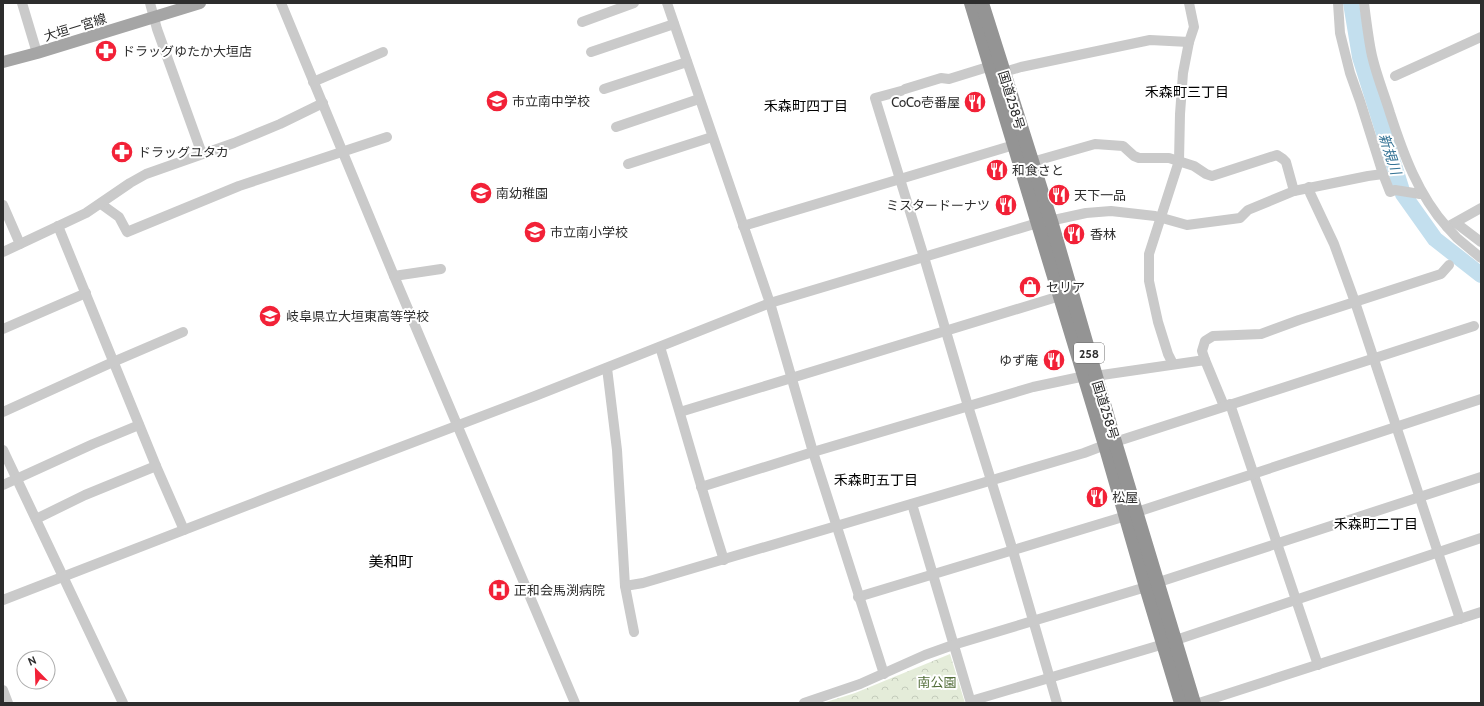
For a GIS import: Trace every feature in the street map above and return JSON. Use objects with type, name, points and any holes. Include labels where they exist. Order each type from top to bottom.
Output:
[{"type":"highway","name":"国道258号","points":[[971,3],[1014,145],[1044,222],[1170,642],[1194,703]]},
{"type":"highway","name":"国道258号","points":[[982,3],[1032,162],[1060,296],[1090,376]]},
{"type":"highway","name":"国道258号","points":[[1170,642],[1181,703]]},
{"type":"main road","name":"大垣一宮線","points":[[3,62],[200,3]]},
{"type":"street","points":[[22,3],[37,53]]},
{"type":"street","points":[[150,3],[160,36],[202,154]]},
{"type":"street","points":[[281,3],[394,276],[575,703]]},
{"type":"street","points":[[582,22],[634,3]]},
{"type":"street","points":[[667,3],[770,303],[813,452],[858,597],[884,674]]},
{"type":"street","points":[[1173,364],[1168,354],[1158,322],[1149,281],[1149,254],[1179,161],[1183,73],[1194,27],[1189,3]]},
{"type":"street","points":[[1338,3],[1340,33],[1350,73],[1390,192],[1395,190],[1421,194]]},
{"type":"street","points":[[1364,3],[1371,53],[1399,139],[1421,194],[1436,215],[1481,242]]},
{"type":"street","points":[[591,52],[674,24]]},
{"type":"street","points":[[1394,76],[1481,37]]},
{"type":"street","points":[[1004,72],[1021,67],[1150,40],[1190,42]]},
{"type":"street","points":[[313,82],[383,52]]},
{"type":"street","points":[[604,89],[687,62]]},
{"type":"street","points":[[991,66],[949,79],[941,78],[875,98],[990,480],[1013,551],[1057,703]]},
{"type":"street","points":[[616,127],[699,99]]},
{"type":"street","points":[[3,252],[86,213],[101,204],[130,182],[146,174],[280,124],[323,103]]},
{"type":"street","points":[[101,204],[119,217],[127,232],[239,186],[387,137]]},
{"type":"street","points":[[628,164],[712,137]]},
{"type":"street","points":[[1032,162],[1095,144],[1123,146],[1134,156],[1139,158],[1169,158],[1194,166],[1212,176],[1276,155],[1283,158],[1286,162],[1294,191]]},
{"type":"street","points":[[743,226],[1014,145]]},
{"type":"street","points":[[3,600],[607,368],[770,303],[1044,222],[1086,213],[1111,211],[1161,218],[1187,224],[1240,218],[1248,210],[1294,191],[1383,174]]},
{"type":"street","points":[[1309,187],[1310,193],[1334,244],[1355,302],[1460,619]]},
{"type":"street","points":[[3,205],[20,244]]},
{"type":"street","points":[[1451,225],[1466,215],[1481,208]]},
{"type":"street","points":[[1451,225],[1457,238],[1481,258]]},
{"type":"street","points":[[58,226],[156,466],[184,530]]},
{"type":"street","points":[[1318,665],[1254,474],[1227,405],[1205,360],[1202,351],[1204,341],[1213,336],[1261,334],[1299,320],[1441,274],[1450,265]]},
{"type":"street","points":[[394,276],[441,269]]},
{"type":"street","points":[[3,329],[86,293]]},
{"type":"street","points":[[680,412],[1060,296]]},
{"type":"street","points":[[625,586],[643,583],[724,560],[1084,453],[1110,443],[1474,326]]},
{"type":"street","points":[[3,412],[183,332]]},
{"type":"street","points":[[660,347],[724,560]]},
{"type":"street","points":[[701,487],[1033,386],[1090,376],[1205,360]]},
{"type":"street","points":[[607,368],[617,450],[625,586],[634,632]]},
{"type":"street","points":[[858,597],[1131,514],[1481,399]]},
{"type":"street","points":[[3,485],[93,444],[140,425]]},
{"type":"street","points":[[3,450],[123,703]]},
{"type":"street","points":[[36,519],[85,495],[156,466]]},
{"type":"street","points":[[804,703],[860,684],[925,655],[954,645],[1277,544],[1481,476]]},
{"type":"street","points":[[912,504],[971,702],[1170,642],[1481,538]]},
{"type":"street","points":[[1199,703],[1481,612]]},
{"type":"street","points":[[3,690],[8,703]]},
{"type":"green space","name":"南公園","points":[[950,654],[965,703],[823,703],[855,693]]},
{"type":"waterway","name":"新規川","points":[[1351,3],[1360,57],[1403,194],[1435,239],[1481,275]]},
{"type":"place","name":"ドラッグゆたか大垣店","points":[[106,51]]},
{"type":"place","name":"市立南中学校","points":[[497,101]]},
{"type":"place","name":"CoCo壱番屋","points":[[975,102]]},
{"type":"place","name":"ドラッグユタカ","points":[[122,152]]},
{"type":"place","name":"和食さと","points":[[997,170]]},
{"type":"place","name":"南幼稚園","points":[[481,193]]},
{"type":"place","name":"天下一品","points":[[1059,195]]},
{"type":"place","name":"ミスタードーナツ","points":[[1006,205]]},
{"type":"place","name":"市立南小学校","points":[[535,232]]},
{"type":"place","name":"香林","points":[[1074,234]]},
{"type":"place","name":"セリア","points":[[1030,287]]},
{"type":"place","name":"岐阜県立大垣東高等学校","points":[[270,316]]},
{"type":"place","name":"ゆず庵","points":[[1054,360]]},
{"type":"place","name":"松屋","points":[[1097,497]]},
{"type":"place","name":"正和会馬渕病院","points":[[499,590]]},
{"type":"district","name":"禾森町三丁目","points":[[1187,92]]},
{"type":"district","name":"禾森町四丁目","points":[[806,106]]},
{"type":"district","name":"禾森町五丁目","points":[[876,480]]},
{"type":"district","name":"禾森町二丁目","points":[[1376,524]]},
{"type":"district","name":"美和町","points":[[391,562]]}]
